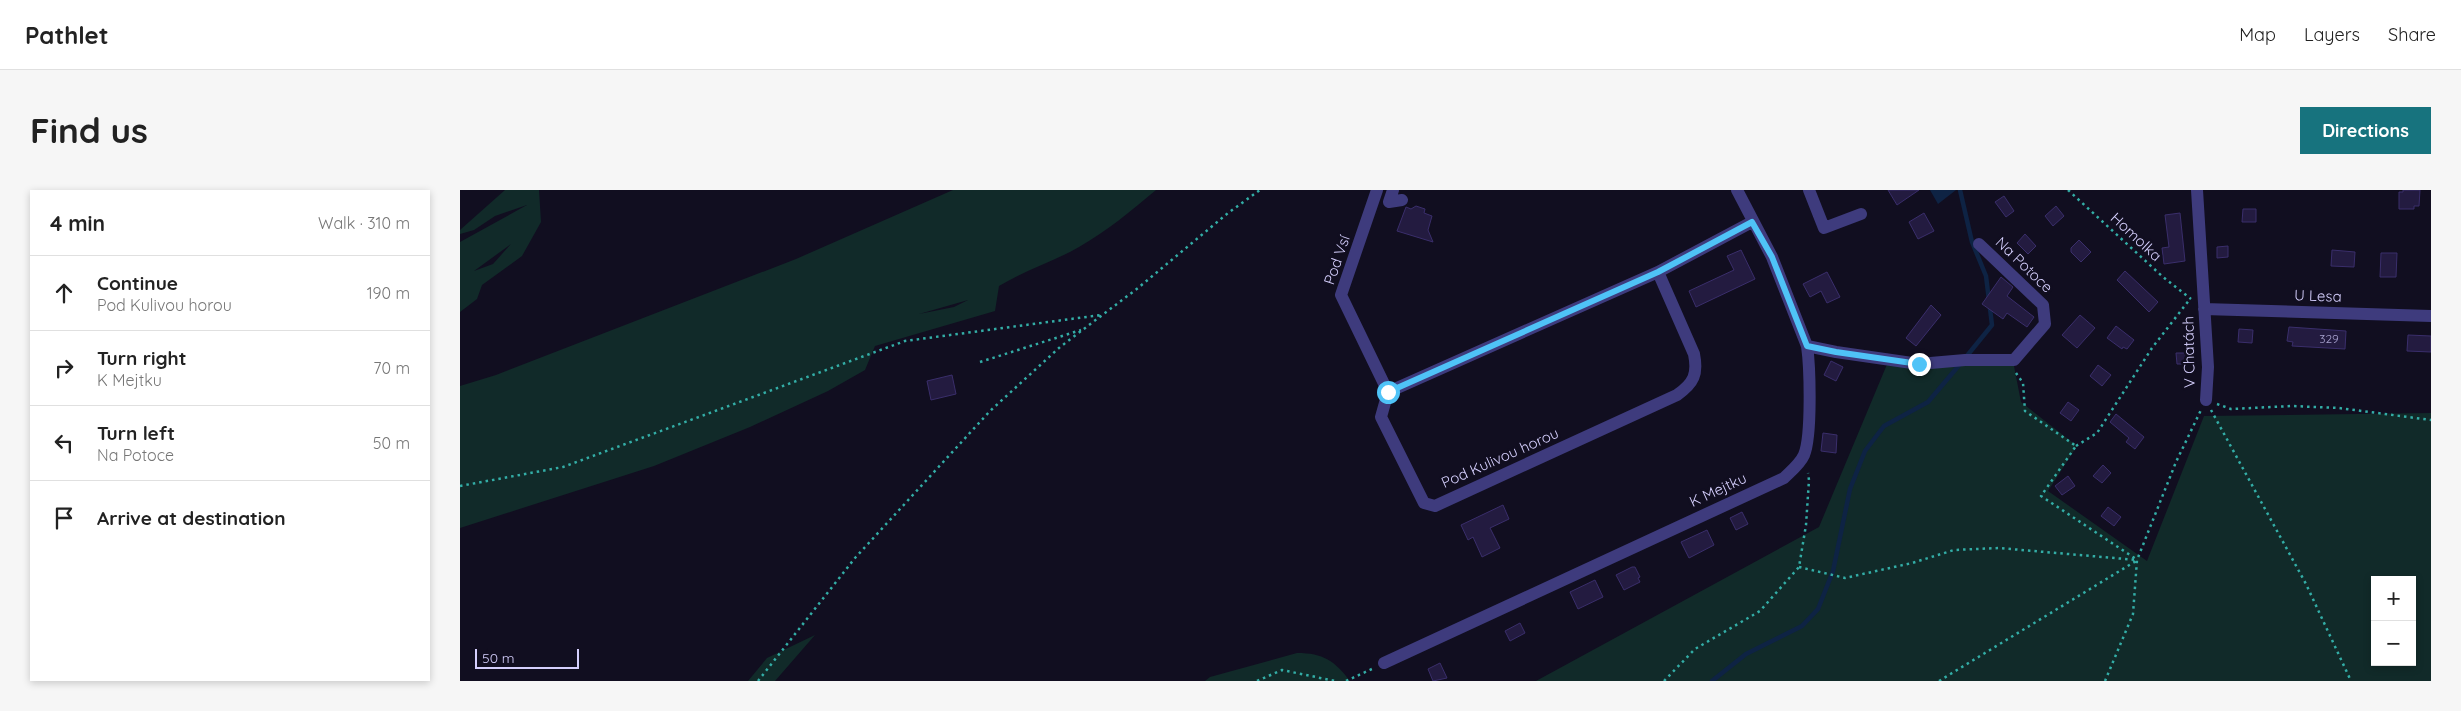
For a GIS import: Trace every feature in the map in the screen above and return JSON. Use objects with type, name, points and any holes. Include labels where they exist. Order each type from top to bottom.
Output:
[{"type":"street","name":"Pod Vsí","points":[[1377,190],[1342,295],[1388,392]]},
{"type":"street","points":[[1737,190],[1752,222],[1772,257],[1807,346],[1809,361],[1808,423],[1804,455]]},
{"type":"street","points":[[1809,190],[1824,228],[1861,214]]},
{"type":"street","name":"V Chatách","points":[[2197,190],[2208,367],[2206,400]]},
{"type":"street","points":[[1388,392],[1658,272],[1752,222]]},
{"type":"street","name":"Na Potoce","points":[[1979,244],[2043,305],[2045,310],[2045,324],[2016,358],[2008,361]]},
{"type":"street","name":"Pod Kulivou horou","points":[[1388,392],[1381,417],[1424,503],[1435,506],[1677,395],[1695,379],[1697,368],[1694,354],[1658,272]]},
{"type":"street","name":"U Lesa","points":[[2204,309],[2431,316]]},
{"type":"street","points":[[1807,346],[1919,364],[1965,360],[2008,361]]},
{"type":"street","name":"K Mejtku","points":[[1384,663],[1784,478],[1796,467],[1804,455]]},
{"type":"path","points":[[758,681],[855,558],[983,419],[1060,347],[1138,288],[1228,213],[1260,190]]},
{"type":"path","name":"Homolka","points":[[2068,190],[2163,277],[2204,309]]},
{"type":"path","points":[[2137,560],[2041,496],[2076,446],[2097,432],[2152,348],[2190,299]]},
{"type":"path","points":[[460,486],[563,467],[905,342],[1103,315]]},
{"type":"path","points":[[980,362],[1083,330]]},
{"type":"path","points":[[2008,361],[2023,383],[2025,411],[2076,446]]},
{"type":"path","points":[[2206,400],[2231,409],[2292,406],[2320,407],[2431,420]]},
{"type":"path","points":[[2206,400],[2306,584],[2351,681]]},
{"type":"path","name":"V Chatách","points":[[2105,681],[2133,614],[2137,560],[2176,462],[2206,400]]},
{"type":"path","points":[[1664,681],[1695,649],[1760,610],[1799,567],[1806,525],[1809,480],[1804,455]]},
{"type":"path","points":[[1799,567],[1845,578],[1954,550],[1999,548],[2137,560]]},
{"type":"path","points":[[1938,681],[2137,560]]},
{"type":"path","points":[[1346,681],[1384,663]]},
{"type":"path","points":[[1257,681],[1282,670],[1335,681]]},
{"type":"green space","points":[[505,190],[539,190],[541,222],[522,256],[482,285],[477,299],[460,312],[460,242],[527,205],[495,216],[474,230],[460,234],[460,230]],"holes":[[[511,244],[493,264],[474,271]]]},
{"type":"green space","points":[[953,190],[1156,190],[1089,241],[999,286],[995,311],[875,346],[865,370],[828,391],[750,427],[654,466],[460,528],[460,386],[496,375],[796,259]],"holes":[[[968,300],[954,307],[919,314]]]},
{"type":"green space","points":[[2013,361],[2021,402],[2077,446],[2048,491],[2147,561],[2204,416],[2431,413],[2431,681],[1536,681],[1819,527],[1888,362]]},
{"type":"green space","points":[[815,635],[775,681],[748,681],[767,658]]},
{"type":"green space","points":[[1297,653],[1306,653],[1328,660],[1339,668],[1350,681],[1205,681],[1210,677]]},
{"type":"water","points":[[1930,190],[1956,190],[1938,204]]},
{"type":"building","points":[[1888,190],[1919,190],[1897,205]]},
{"type":"building","points":[[2403,190],[2420,190],[2419,206],[2414,206],[2414,209],[2399,209],[2399,192],[2403,192]]},
{"type":"building","points":[[2004,196],[2014,211],[2006,217],[1995,202]]},
{"type":"building","points":[[1416,206],[1425,209],[1424,213],[1432,216],[1428,230],[1433,242],[1397,231],[1406,207],[1411,209]]},
{"type":"building","points":[[2056,206],[2064,216],[2053,226],[2045,216]]},
{"type":"building","points":[[2243,209],[2256,209],[2256,222],[2242,222]]},
{"type":"building","points":[[1924,213],[1934,231],[1918,239],[1909,222]]},
{"type":"building","points":[[2180,213],[2185,261],[2164,264],[2162,248],[2169,247],[2165,215]]},
{"type":"building","points":[[2025,234],[2036,246],[2028,254],[2017,243]]},
{"type":"building","points":[[2079,240],[2091,252],[2081,262],[2071,252],[2071,248]]},
{"type":"building","points":[[2228,246],[2228,257],[2217,258],[2217,247]]},
{"type":"building","points":[[1741,250],[1755,279],[1696,307],[1689,291],[1734,270],[1727,256]]},
{"type":"building","points":[[2332,250],[2355,252],[2354,267],[2331,266]]},
{"type":"building","points":[[2381,253],[2397,253],[2396,277],[2380,277]]},
{"type":"building","points":[[2125,271],[2158,302],[2149,312],[2117,280]]},
{"type":"building","points":[[1827,272],[1840,297],[1827,303],[1821,291],[1810,297],[1803,284]]},
{"type":"building","points":[[2001,277],[2013,287],[2007,296],[2034,317],[2027,327],[2007,313],[2003,319],[1982,304]]},
{"type":"building","points":[[1931,305],[1941,315],[1916,346],[1906,338]]},
{"type":"building","points":[[2080,315],[2095,328],[2077,348],[2062,335]]},
{"type":"building","points":[[2116,326],[2134,340],[2127,349],[2123,347],[2122,349],[2107,338]]},
{"type":"building","points":[[2289,327],[2346,331],[2345,349],[2292,346],[2293,342],[2287,341]]},
{"type":"building","points":[[2239,329],[2253,330],[2252,343],[2238,342]]},
{"type":"building","points":[[2408,335],[2431,336],[2431,352],[2407,351]]},
{"type":"building","points":[[2176,353],[2189,353],[2189,364],[2177,364]]},
{"type":"building","points":[[1831,361],[1843,367],[1836,381],[1824,375]]},
{"type":"building","points":[[2098,365],[2111,375],[2102,386],[2090,376]]},
{"type":"building","points":[[952,375],[956,394],[931,400],[927,381]]},
{"type":"building","points":[[2068,402],[2079,410],[2071,421],[2060,413]]},
{"type":"building","points":[[2116,414],[2144,437],[2135,449],[2126,442],[2129,438],[2110,422]]},
{"type":"building","points":[[1823,433],[1837,435],[1836,453],[1821,451]]},
{"type":"building","points":[[2103,465],[2111,473],[2102,483],[2093,476]]},
{"type":"building","points":[[2068,476],[2075,486],[2062,495],[2055,486]]},
{"type":"building","points":[[1503,505],[1509,519],[1490,528],[1500,548],[1482,557],[1473,537],[1468,540],[1461,525]]},
{"type":"building","points":[[2108,507],[2121,517],[2114,526],[2101,516]]},
{"type":"building","points":[[1742,512],[1748,524],[1736,530],[1730,518]]},
{"type":"building","points":[[1707,530],[1714,545],[1689,558],[1681,542]]},
{"type":"building","points":[[1635,567],[1640,577],[1638,578],[1640,582],[1624,590],[1616,575]]},
{"type":"building","points":[[1595,580],[1603,597],[1578,609],[1570,592]]},
{"type":"building","points":[[1520,623],[1525,633],[1510,641],[1505,631]]},
{"type":"building","points":[[1440,663],[1447,678],[1433,681],[1428,669]]},
{"type":"waterway","points":[[1960,190],[1972,242],[1986,276],[1992,325],[1966,357]]},
{"type":"waterway","points":[[1712,681],[1746,654],[1802,626],[1818,609],[1833,571],[1850,489],[1865,451],[1884,426],[1928,402],[1961,363]]},
{"type":"route","points":[[1388,392],[1658,272],[1752,222],[1772,257],[1807,346],[1919,364]]}]
